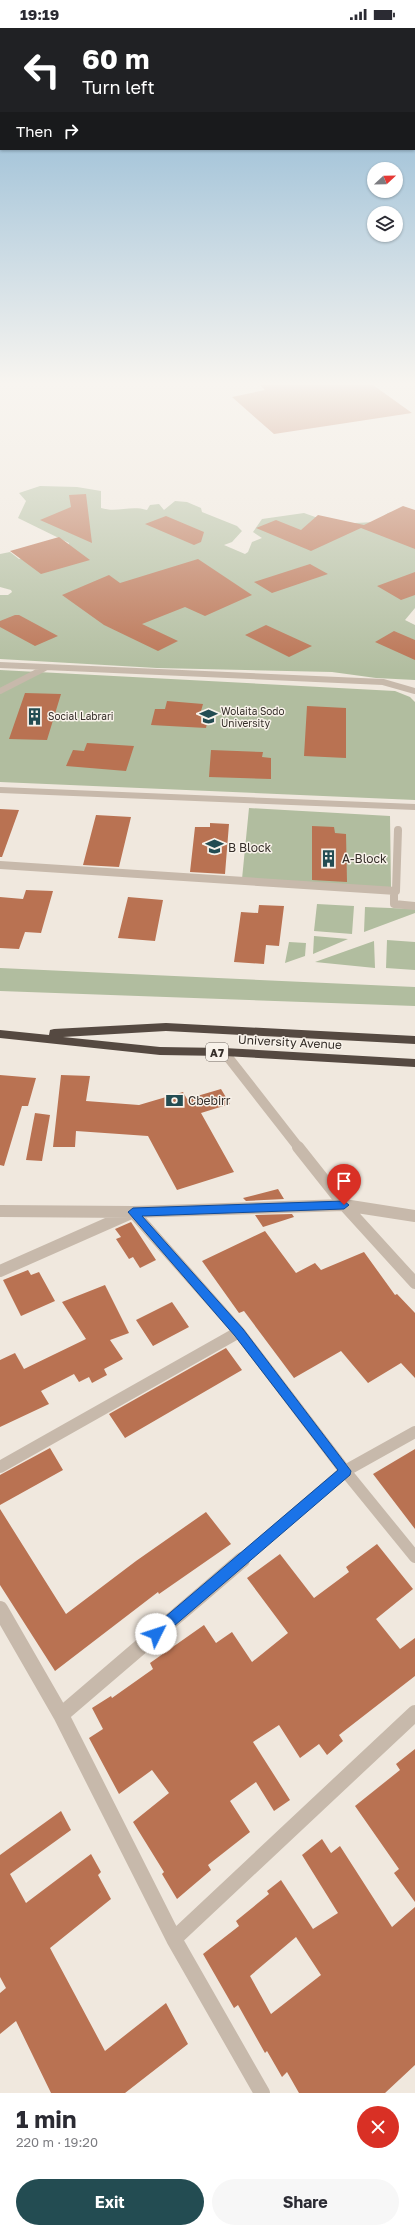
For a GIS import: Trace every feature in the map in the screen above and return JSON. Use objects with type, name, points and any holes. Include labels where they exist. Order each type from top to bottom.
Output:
[{"type":"highway","name":"University Avenue","points":[[20,1035],[166,1027],[415,1040]]},
{"type":"highway","name":"University Avenue","points":[[0,1034],[20,1035],[160,1052],[224,1052],[415,1063]]},
{"type":"street","points":[[224,1052],[344,1205],[415,1283]]},
{"type":"street","points":[[0,1211],[133,1212],[344,1205],[415,1216]]},
{"type":"street","points":[[0,1271],[133,1212]]},
{"type":"street","points":[[133,1212],[239,1332],[346,1471],[415,1557]]},
{"type":"street","points":[[0,1468],[239,1332]]},
{"type":"street","points":[[61,1715],[346,1471],[415,1432]]},
{"type":"street","points":[[0,1609],[61,1715],[174,1939],[262,2093]]},
{"type":"street","points":[[174,1939],[415,1714]]},
{"type":"lane","points":[[0,665],[383,682],[415,691]]},
{"type":"lane","points":[[0,691],[46,668]]},
{"type":"lane","points":[[0,790],[415,807]]},
{"type":"lane","points":[[398,830],[396,891],[394,891],[394,904],[415,906]]},
{"type":"lane","points":[[0,865],[394,891]]},
{"type":"green space","points":[[40,486],[77,487],[101,491],[101,508],[113,510],[135,508],[147,510],[150,505],[159,504],[164,510],[175,501],[187,502],[201,508],[202,512],[237,526],[242,531],[232,542],[224,545],[245,554],[248,552],[252,542],[262,538],[253,532],[262,519],[304,513],[332,523],[355,523],[375,522],[388,513],[401,510],[415,514],[415,608],[405,620],[415,625],[415,680],[376,678],[332,672],[157,668],[0,659],[0,595],[8,595],[12,592],[11,590],[0,587],[0,554],[10,552],[19,559],[68,546],[69,543],[18,518],[26,501],[19,493]]},
{"type":"green space","points":[[0,670],[395,691],[410,697],[415,702],[415,800],[0,782]]},
{"type":"green space","points":[[249,808],[390,816],[391,888],[242,879]]},
{"type":"green space","points":[[317,904],[354,906],[352,934],[314,931]]},
{"type":"green space","points":[[365,907],[415,909],[415,913],[364,932]]},
{"type":"green space","points":[[314,936],[348,939],[313,954]]},
{"type":"green space","points":[[387,940],[415,942],[415,970],[386,968]]},
{"type":"green space","points":[[374,941],[375,968],[315,962]]},
{"type":"green space","points":[[289,942],[306,943],[305,956],[285,963]]},
{"type":"green space","points":[[0,968],[415,987],[415,1006],[0,991]]},
{"type":"building","points":[[86,494],[92,543],[40,520],[71,507],[69,495]]},
{"type":"building","points":[[403,506],[415,510],[415,549],[361,528],[311,551],[256,528],[276,520],[301,530],[318,515],[364,525]]},
{"type":"building","points":[[166,516],[204,532],[201,542],[194,545],[145,524]]},
{"type":"building","points":[[59,537],[90,560],[41,574],[10,551]]},
{"type":"building","points":[[198,559],[252,595],[205,616],[185,607],[142,624],[178,641],[158,651],[104,625],[62,595],[109,575],[120,583]]},
{"type":"building","points":[[310,564],[328,574],[272,593],[254,582]]},
{"type":"building","points":[[415,572],[415,595],[401,600],[377,586]]},
{"type":"building","points":[[15,615],[19,615],[58,636],[35,646],[0,627],[0,621]]},
{"type":"building","points":[[266,625],[312,646],[289,657],[245,635]]},
{"type":"building","points":[[394,631],[415,640],[415,660],[375,642]]},
{"type":"building","name":"Social Labrari","points":[[25,693],[61,694],[47,740],[9,739]]},
{"type":"building","points":[[167,701],[203,704],[201,711],[209,712],[206,728],[151,725],[155,709],[165,709]]},
{"type":"building","points":[[307,706],[346,708],[346,758],[304,756]]},
{"type":"building","points":[[87,743],[134,746],[126,771],[66,766],[73,750],[84,751]]},
{"type":"building","points":[[211,750],[263,752],[262,757],[271,758],[271,779],[209,777]]},
{"type":"building","points":[[0,809],[19,810],[2,857],[0,857]]},
{"type":"building","points":[[96,815],[131,817],[119,867],[83,865]]},
{"type":"building","points":[[210,823],[229,824],[225,874],[190,872],[195,827],[210,827]]},
{"type":"building","name":"A-Block","points":[[312,826],[334,827],[335,833],[346,834],[347,882],[312,880]]},
{"type":"building","points":[[26,890],[53,891],[41,933],[25,932],[19,949],[0,948],[0,897],[23,899]]},
{"type":"building","points":[[128,897],[163,900],[155,941],[118,938]]},
{"type":"building","points":[[259,905],[284,906],[279,946],[266,945],[264,964],[234,962],[241,912],[258,913]]},
{"type":"building","points":[[0,1075],[36,1078],[28,1106],[22,1106],[4,1166],[0,1165]]},
{"type":"building","points":[[61,1075],[90,1076],[86,1101],[139,1105],[183,1092],[187,1099],[221,1089],[230,1104],[201,1113],[234,1172],[177,1190],[148,1136],[76,1131],[75,1147],[53,1147]]},
{"type":"building","points":[[35,1113],[50,1115],[42,1161],[26,1160]]},
{"type":"building","points":[[278,1189],[284,1199],[246,1201],[243,1198]]},
{"type":"building","points":[[292,1214],[294,1217],[263,1227],[255,1215]]},
{"type":"building","points":[[131,1222],[156,1260],[140,1268],[133,1257],[129,1259],[116,1239],[121,1237],[115,1229]]},
{"type":"building","points":[[265,1231],[296,1273],[315,1263],[321,1270],[364,1252],[395,1295],[397,1294],[415,1313],[415,1378],[401,1363],[368,1383],[341,1351],[294,1378],[244,1311],[239,1313],[202,1261]]},
{"type":"building","points":[[28,1270],[31,1275],[39,1272],[55,1301],[21,1316],[3,1280]]},
{"type":"building","points":[[105,1285],[129,1333],[110,1340],[123,1359],[104,1369],[107,1375],[92,1383],[89,1377],[79,1382],[74,1374],[41,1391],[49,1404],[0,1427],[0,1360],[15,1353],[24,1369],[86,1339],[62,1302]]},
{"type":"building","points":[[172,1302],[189,1327],[153,1346],[136,1320]]},
{"type":"building","points":[[226,1348],[242,1370],[125,1438],[109,1414]]},
{"type":"building","points":[[50,1448],[63,1470],[0,1505],[0,1475]]},
{"type":"building","points":[[415,1449],[415,1529],[373,1474]]},
{"type":"building","points":[[0,1509],[66,1614],[136,1561],[206,1512],[231,1544],[159,1594],[158,1592],[55,1671],[0,1585]]},
{"type":"building","points":[[377,1544],[413,1589],[376,1619],[400,1649],[415,1638],[415,1676],[339,1735],[343,1741],[327,1755],[319,1744],[300,1758],[279,1725],[253,1742],[290,1800],[274,1811],[256,1782],[230,1801],[250,1832],[208,1865],[211,1870],[177,1899],[162,1874],[164,1872],[133,1822],[169,1793],[152,1770],[119,1794],[89,1738],[103,1729],[92,1708],[111,1696],[112,1698],[153,1669],[150,1663],[204,1625],[216,1643],[232,1632],[252,1662],[288,1633],[247,1578],[280,1554],[314,1598],[349,1572],[346,1567]]},
{"type":"building","points":[[415,1749],[415,1902],[394,1873],[399,1869],[355,1806],[400,1770],[396,1764]]},
{"type":"building","points":[[61,1811],[71,1830],[10,1874],[26,1903],[91,1854],[101,1872],[98,1875],[111,1899],[50,1948],[105,2051],[166,2003],[188,2044],[125,2093],[51,2093],[16,2021],[0,2034],[0,1993],[6,1988],[0,1977],[0,1855]]},
{"type":"building","points":[[322,1839],[331,1853],[340,1846],[392,1927],[415,1907],[415,2065],[385,2093],[299,2093],[287,2072],[282,2077],[267,2051],[265,2053],[238,2005],[234,2008],[203,1954],[239,1926],[236,1921],[269,1894],[267,1891],[281,1880],[313,1929],[338,1913],[302,1855]],"holes":[[[296,1937],[321,1975],[271,2014],[250,1976]]]},
{"type":"place","name":"Social Labrari","points":[[35,716]]},
{"type":"place","name":"Wolaita Sodo University","points":[[208,717]]},
{"type":"place","name":"B Block","points":[[215,847]]},
{"type":"place","name":"A-Block","points":[[329,858]]},
{"type":"place","name":"Cbebirr","points":[[175,1100]]},
{"type":"route","points":[[156,1634],[346,1471],[239,1332],[133,1212],[344,1205]]}]
